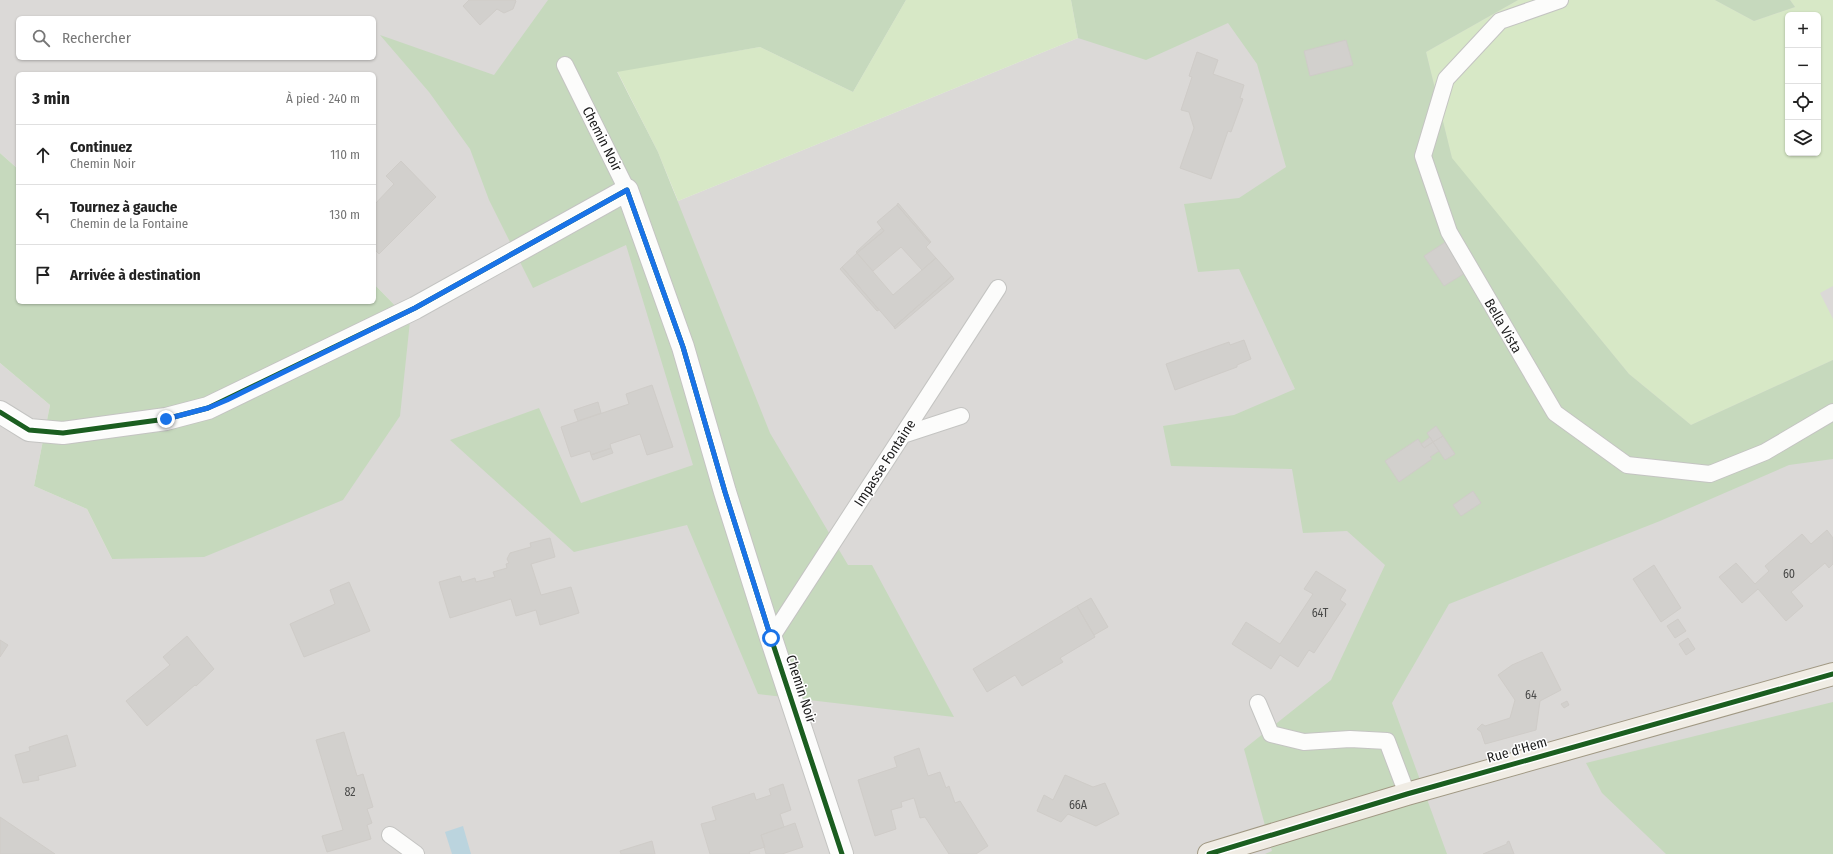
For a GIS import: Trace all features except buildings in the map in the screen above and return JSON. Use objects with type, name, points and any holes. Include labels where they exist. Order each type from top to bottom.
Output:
[{"type":"main road","name":"Rue d'Hem","points":[[1209,854],[1407,794],[1833,674]]},
{"type":"street","points":[[0,412],[29,430],[63,433],[166,419],[208,408],[415,308],[627,190]]},
{"type":"street","name":"Chemin Noir","points":[[627,190],[683,347],[725,492],[842,854]]},
{"type":"lane","name":"Bella Vista","points":[[1560,0],[1500,21],[1446,79],[1423,156],[1449,232],[1555,413],[1627,465],[1710,474],[1765,452],[1833,412]]},
{"type":"lane","name":"Chemin Noir","points":[[565,65],[627,190]]},
{"type":"lane","name":"Impasse Fontaine","points":[[771,638],[998,288]]},
{"type":"lane","points":[[903,435],[961,416]]},
{"type":"lane","points":[[1258,703],[1271,734],[1304,742],[1350,739],[1387,741],[1407,794]]},
{"type":"lane","points":[[390,835],[416,854]]},
{"type":"shaded area","points":[[0,0],[590,0],[617,71],[678,201],[1078,38],[1132,0],[1833,0],[1833,854],[0,854],[0,363],[50,405],[34,486],[87,509],[112,559],[410,321],[376,286],[376,72],[16,72],[16,167],[0,153]]},
{"type":"green space","points":[[548,0],[906,0],[853,92],[760,47],[617,72],[658,152],[770,433],[848,565],[872,565],[954,717],[758,694],[687,525],[574,552],[450,440],[539,408],[581,503],[693,465],[626,245],[533,288],[489,200],[470,149],[429,92],[380,35],[494,75]]},
{"type":"green space","points":[[906,0],[1071,0],[1078,38],[678,201],[658,152],[617,71],[760,47],[853,92]]},
{"type":"green space","points":[[1071,0],[1518,0],[1426,52],[1452,158],[1629,374],[1691,425],[1833,360],[1833,459],[1789,465],[1660,521],[1449,604],[1392,703],[1447,854],[1265,854],[1272,851],[1244,749],[1331,680],[1385,565],[1347,531],[1303,533],[1292,469],[1171,466],[1163,426],[1234,415],[1295,389],[1239,269],[1198,272],[1184,204],[1239,198],[1286,167],[1257,64],[1228,23],[1146,60],[1078,38]]},
{"type":"green space","points":[[1518,0],[1715,0],[1754,21],[1795,7],[1790,0],[1833,0],[1833,286],[1820,293],[1833,319],[1833,360],[1691,425],[1629,374],[1452,159],[1426,52]]},
{"type":"green space","points":[[1715,0],[1790,0],[1795,7],[1754,21]]},
{"type":"green space","points":[[0,153],[16,167],[16,304],[376,304],[376,286],[410,321],[400,416],[343,500],[204,557],[112,559],[87,509],[34,486],[50,405],[0,363]]},
{"type":"green space","points":[[1833,702],[1833,854],[1666,854],[1602,793],[1586,763]]},
{"type":"water","points":[[463,826],[471,854],[452,854],[445,832]]},
{"type":"cycle path","points":[[0,412],[29,430],[63,433],[166,419],[208,408],[415,308],[627,190],[683,347],[725,492],[842,854]]},
{"type":"cycle path","points":[[1209,854],[1407,794],[1833,674]]},
{"type":"route","points":[[166,419],[208,408],[227,400],[415,308],[627,190],[683,347],[725,492],[771,638]]}]
